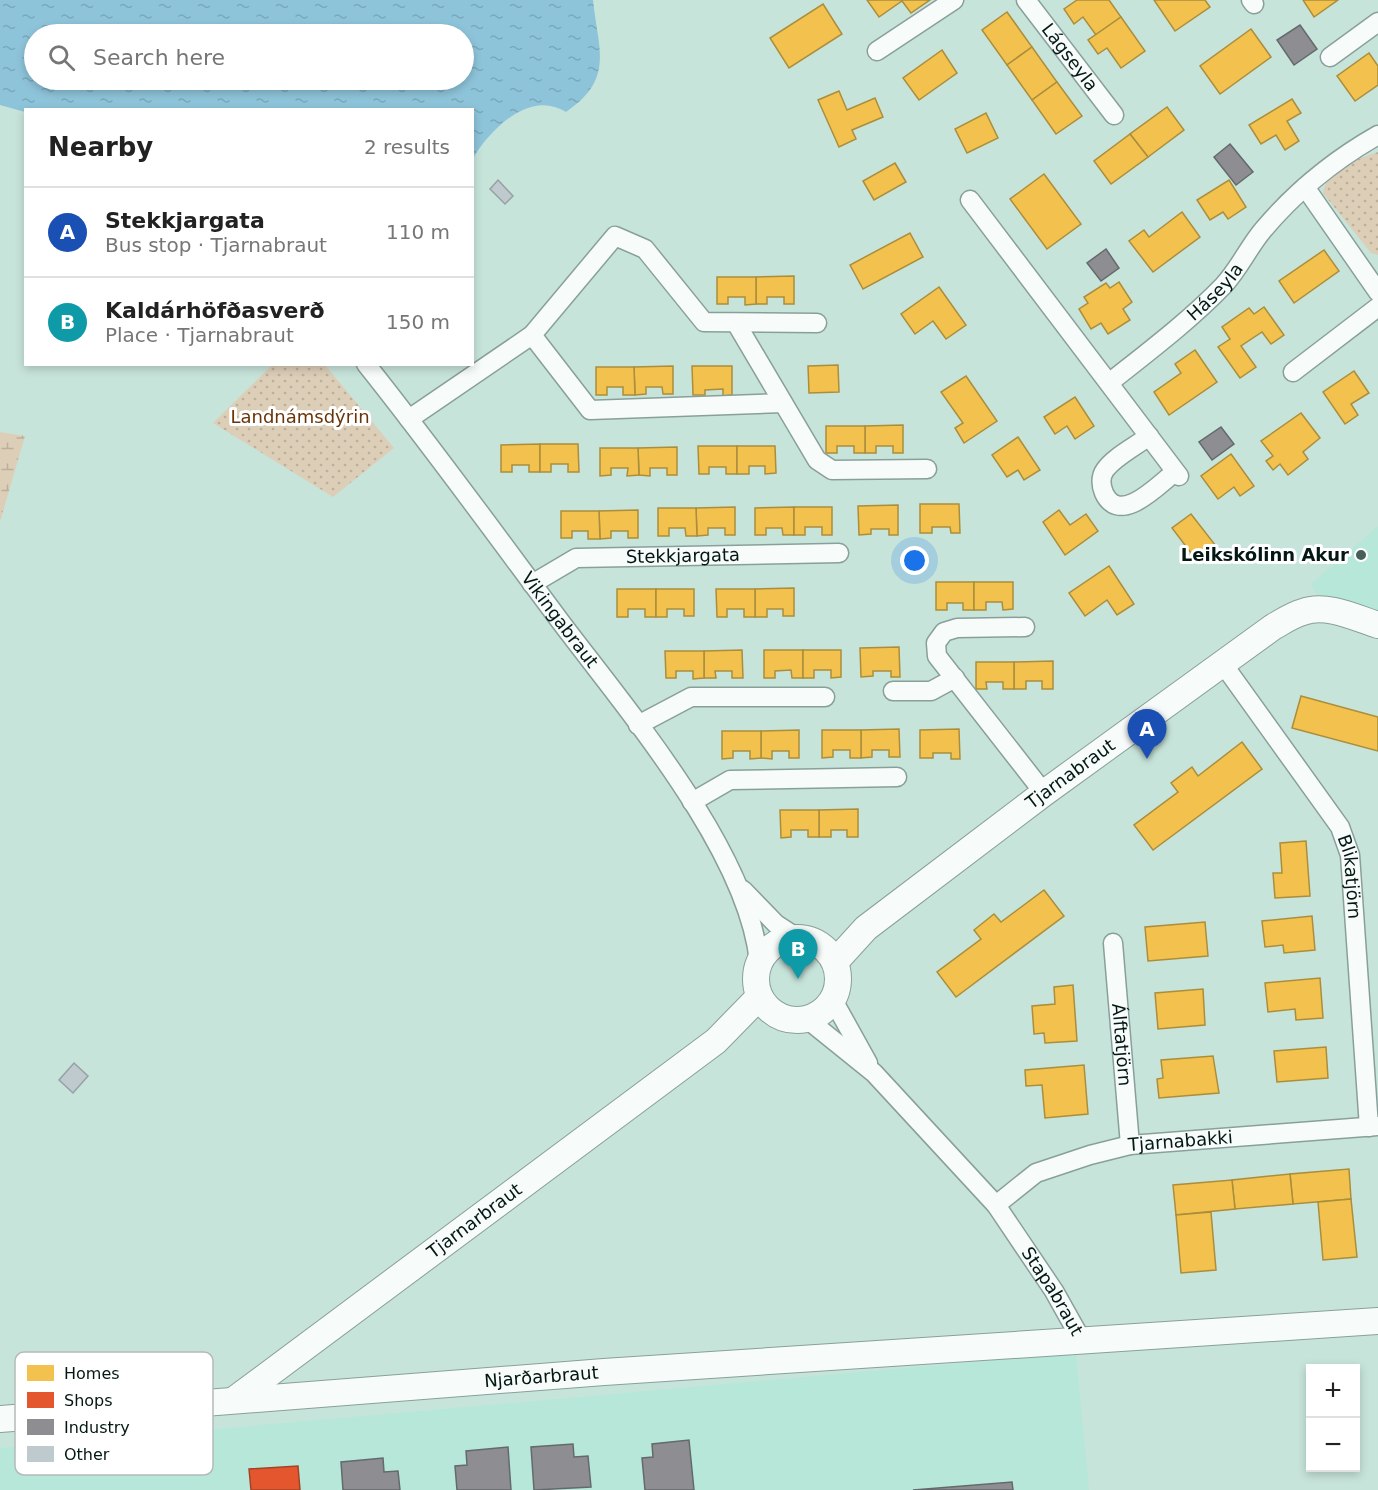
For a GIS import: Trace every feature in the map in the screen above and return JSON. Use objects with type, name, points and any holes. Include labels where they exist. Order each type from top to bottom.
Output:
[{"type":"street","points":[[876,51],[954,0]]},
{"type":"street","name":"Lágseyla","points":[[1026,0],[1114,115]]},
{"type":"street","points":[[1330,57],[1378,22]]},
{"type":"street","name":"Háseyla","points":[[1109,383],[1186,321],[1225,284],[1261,232],[1305,187],[1336,162],[1378,135]]},
{"type":"street","points":[[1305,187],[1378,292]]},
{"type":"street","points":[[970,200],[1109,383],[1149,436],[1177,474],[1132,505],[1118,505],[1106,496],[1102,483],[1105,470],[1149,436]]},
{"type":"street","points":[[409,419],[532,335],[615,236],[645,249],[704,322],[817,323]]},
{"type":"street","points":[[1293,372],[1378,307]]},
{"type":"street","points":[[736,323],[817,460],[832,470],[927,469]]},
{"type":"street","points":[[532,335],[590,410],[783,403]]},
{"type":"street","name":"Vikingabraut","points":[[368,366],[638,725],[692,802],[740,886],[755,933],[759,962]]},
{"type":"street","name":"Stekkjargata","points":[[532,584],[576,558],[839,554]]},
{"type":"street","name":"Tjarnabraut","points":[[835,962],[866,928],[1044,793],[1272,627],[1304,611],[1317,609],[1378,625]]},
{"type":"street","points":[[1025,627],[957,628],[944,632],[936,643],[937,656],[1044,793]]},
{"type":"street","name":"Blikatjörn","points":[[1223,664],[1340,827],[1350,855],[1374,1127]]},
{"type":"street","points":[[893,691],[931,691],[955,678]]},
{"type":"street","points":[[638,725],[691,697],[825,697]]},
{"type":"street","points":[[692,802],[730,780],[897,777]]},
{"type":"street","name":"Vikingabraut","points":[[740,886],[776,924],[807,940]]},
{"type":"street","name":"Tjarnabraut","points":[[807,940],[866,928]]},
{"type":"street","points":[[807,940],[835,962],[839,975],[833,1000],[818,1015],[796,1021],[767,1006],[756,973],[759,962],[774,944],[807,940]]},
{"type":"street","name":"Álftatjörn","points":[[1113,944],[1130,1145]]},
{"type":"street","name":"Stapabraut","points":[[833,1000],[874,1073]]},
{"type":"street","name":"Tjarnarbraut","points":[[234,1400],[716,1041],[767,1006]]},
{"type":"street","name":"Stapabraut","points":[[807,1019],[874,1073],[996,1205],[1054,1292],[1082,1341],[1378,1321]]},
{"type":"street","name":"Tjarnabakki","points":[[996,1205],[1036,1173],[1090,1155],[1130,1145],[1374,1127]]},
{"type":"street","name":"Njarðarbraut","points":[[213,1402],[604,1372],[1082,1341]]},
{"type":"street","name":"Njarðarbraut","points":[[0,1419],[15,1418]]},
{"type":"shaded area","name":"Leikskólinn Akur","points":[[1378,526],[1378,617],[1320,601],[1311,584]]},
{"type":"shaded area","points":[[1076,1353],[1089,1490],[0,1490],[0,1448],[15,1447],[15,1475],[213,1475],[213,1429]]},
{"type":"green space","points":[[1378,152],[1378,255],[1371,253],[1323,193],[1330,178],[1344,166]]},
{"type":"green space","name":"Landnámsdýrin","points":[[271,366],[326,366],[394,448],[333,497],[213,423]]},
{"type":"green space","points":[[0,432],[25,436],[0,522]]},
{"type":"water","points":[[0,0],[593,0],[600,62],[592,87],[566,112],[552,106],[539,105],[513,116],[490,135],[474,157],[474,108],[24,108],[24,112],[0,105]]},
{"type":"building: Homes","points":[[867,0],[930,0],[911,13],[902,1],[879,17]]},
{"type":"building: Homes","points":[[1077,0],[1109,0],[1121,17],[1096,35],[1083,17],[1074,24],[1064,9]]},
{"type":"building: Homes","points":[[1154,0],[1205,0],[1210,7],[1175,31]]},
{"type":"building: Homes","points":[[1303,0],[1338,0],[1314,17]]},
{"type":"building: Homes","points":[[823,4],[842,34],[789,68],[770,38]]},
{"type":"building: Homes","points":[[1007,12],[1032,47],[1007,65],[982,30]]},
{"type":"building: Homes","points":[[1121,17],[1145,51],[1121,68],[1107,48],[1098,54],[1088,40]]},
{"type":"building: Homes","points":[[1251,29],[1271,57],[1220,94],[1200,66]]},
{"type":"building: Homes","points":[[1032,47],[1057,82],[1032,100],[1007,65]]},
{"type":"building: Homes","points":[[942,50],[957,73],[919,100],[903,78]]},
{"type":"building: Homes","points":[[1369,53],[1378,66],[1378,85],[1355,101],[1337,76]]},
{"type":"building: Homes","points":[[1057,82],[1082,116],[1056,134],[1032,100]]},
{"type":"building: Homes","points":[[839,91],[847,110],[875,98],[883,117],[852,130],[856,139],[839,147],[818,100]]},
{"type":"building: Homes","points":[[1292,99],[1301,113],[1287,121],[1299,141],[1285,150],[1276,135],[1261,144],[1249,125]]},
{"type":"building: Homes","points":[[1167,107],[1184,130],[1148,157],[1130,134]]},
{"type":"building: Homes","points":[[986,113],[998,138],[967,153],[955,129]]},
{"type":"building: Homes","points":[[1130,134],[1148,157],[1111,184],[1094,161]]},
{"type":"building: Homes","points":[[895,163],[906,182],[874,200],[863,181]]},
{"type":"building: Homes","points":[[1044,174],[1081,224],[1047,249],[1010,199]]},
{"type":"building: Homes","points":[[1229,180],[1246,207],[1228,219],[1223,212],[1210,220],[1197,200]]},
{"type":"building: Homes","points":[[1182,212],[1200,237],[1153,272],[1129,241],[1144,230],[1149,237]]},
{"type":"building: Homes","points":[[910,233],[923,257],[863,289],[850,265]]},
{"type":"building: Homes","points":[[1324,250],[1339,271],[1294,303],[1279,281]]},
{"type":"building: Homes","points":[[794,276],[794,304],[784,304],[784,297],[767,297],[767,304],[756,304],[756,277]]},
{"type":"building: Homes","points":[[717,277],[756,277],[756,304],[745,305],[745,297],[728,297],[728,304],[717,304]]},
{"type":"building: Homes","points":[[1119,282],[1132,302],[1123,309],[1130,320],[1108,334],[1101,323],[1091,329],[1079,309],[1088,303],[1084,297],[1106,283],[1110,288]]},
{"type":"building: Homes","points":[[939,287],[966,325],[946,339],[933,321],[915,334],[901,314]]},
{"type":"building: Homes","points":[[1264,307],[1284,335],[1271,344],[1262,332],[1241,346],[1256,367],[1240,378],[1218,347],[1230,339],[1222,327],[1249,308],[1254,314]]},
{"type":"building: Homes","points":[[1195,350],[1217,382],[1169,415],[1154,392],[1181,373],[1175,364]]},
{"type":"building: Homes","points":[[838,365],[839,392],[809,393],[808,366]]},
{"type":"building: Homes","points":[[673,366],[673,394],[663,394],[662,387],[646,387],[646,394],[635,395],[634,367]]},
{"type":"building: Homes","points":[[692,366],[732,366],[732,395],[723,396],[723,389],[705,390],[705,395],[693,395]]},
{"type":"building: Homes","points":[[596,367],[634,367],[635,395],[623,395],[623,387],[607,387],[607,395],[596,395]]},
{"type":"building: Homes","points":[[1354,371],[1369,393],[1351,404],[1358,415],[1345,424],[1323,392]]},
{"type":"building: Homes","points":[[966,376],[997,421],[964,443],[955,428],[963,423],[941,392]]},
{"type":"building: Homes","points":[[1075,397],[1094,426],[1075,439],[1067,426],[1055,434],[1044,417]]},
{"type":"building: Homes","points":[[1301,413],[1320,438],[1303,452],[1308,459],[1288,475],[1280,464],[1273,470],[1266,461],[1273,456],[1261,441]]},
{"type":"building: Homes","points":[[903,425],[903,453],[893,453],[893,446],[876,446],[876,453],[865,453],[865,426]]},
{"type":"building: Homes","points":[[826,426],[865,426],[865,453],[854,453],[854,446],[837,446],[837,453],[826,453]]},
{"type":"building: Homes","points":[[1018,437],[1040,470],[1024,480],[1018,470],[1007,477],[992,455]]},
{"type":"building: Homes","points":[[540,444],[540,472],[529,472],[529,465],[512,465],[512,472],[501,472],[501,445]]},
{"type":"building: Homes","points":[[540,444],[578,444],[579,472],[568,472],[568,464],[551,464],[551,472],[540,472]]},
{"type":"building: Homes","points":[[698,446],[737,446],[737,474],[726,474],[726,467],[709,467],[709,474],[699,474]]},
{"type":"building: Homes","points":[[737,446],[775,446],[776,473],[765,474],[765,466],[749,466],[749,474],[737,474]]},
{"type":"building: Homes","points":[[677,447],[677,475],[667,475],[667,468],[650,468],[650,476],[639,475],[638,448]]},
{"type":"building: Homes","points":[[600,448],[638,448],[639,475],[627,476],[628,468],[611,468],[611,475],[600,476]]},
{"type":"building: Homes","points":[[1231,454],[1254,486],[1240,496],[1234,487],[1218,499],[1201,476]]},
{"type":"building: Homes","points":[[920,504],[959,504],[960,533],[951,533],[950,527],[932,527],[932,533],[920,533]]},
{"type":"building: Homes","points":[[898,505],[898,535],[889,535],[889,529],[871,529],[871,534],[859,535],[858,506]]},
{"type":"building: Homes","points":[[735,507],[735,535],[725,535],[725,528],[708,528],[708,535],[697,536],[696,508]]},
{"type":"building: Homes","points":[[794,507],[794,535],[783,535],[782,528],[766,528],[766,535],[755,535],[755,508]]},
{"type":"building: Homes","points":[[794,507],[832,507],[832,535],[822,535],[822,527],[805,527],[805,535],[794,535]]},
{"type":"building: Homes","points":[[658,508],[696,508],[697,536],[686,536],[685,528],[669,528],[669,536],[658,536]]},
{"type":"building: Homes","points":[[638,510],[638,538],[628,538],[628,531],[611,531],[611,538],[600,539],[599,511]]},
{"type":"building: Homes","points":[[1059,510],[1070,525],[1086,514],[1098,531],[1065,555],[1043,522]]},
{"type":"building: Homes","points":[[561,511],[599,511],[600,539],[588,539],[588,531],[572,531],[572,538],[561,538]]},
{"type":"building: Homes","points":[[1191,514],[1216,546],[1197,561],[1172,528]]},
{"type":"building: Homes","points":[[1109,566],[1134,604],[1117,615],[1107,600],[1085,616],[1069,593]]},
{"type":"building: Homes","points":[[936,582],[974,582],[974,610],[963,610],[963,603],[947,603],[947,610],[936,610]]},
{"type":"building: Homes","points":[[974,582],[1013,582],[1013,609],[1003,610],[1002,602],[986,602],[986,610],[974,610]]},
{"type":"building: Homes","points":[[794,588],[794,616],[783,616],[783,609],[767,609],[767,617],[755,617],[755,589]]},
{"type":"building: Homes","points":[[617,589],[656,589],[656,617],[645,617],[645,609],[628,609],[628,617],[617,617]]},
{"type":"building: Homes","points":[[656,589],[694,589],[694,616],[684,616],[684,609],[667,609],[667,617],[656,617]]},
{"type":"building: Homes","points":[[716,589],[755,589],[755,617],[744,617],[744,609],[727,609],[727,617],[717,617]]},
{"type":"building: Homes","points":[[899,647],[900,677],[891,677],[891,671],[873,671],[873,676],[861,677],[860,648]]},
{"type":"building: Homes","points":[[742,650],[743,678],[732,678],[732,671],[715,671],[716,678],[704,678],[704,651]]},
{"type":"building: Homes","points":[[764,650],[803,650],[803,678],[792,678],[791,670],[775,671],[775,678],[764,678]]},
{"type":"building: Homes","points":[[803,650],[841,650],[841,677],[831,678],[831,670],[814,670],[814,678],[803,678]]},
{"type":"building: Homes","points":[[665,651],[704,651],[704,678],[693,679],[693,671],[676,671],[676,678],[666,678]]},
{"type":"building: Homes","points":[[1053,661],[1053,689],[1042,689],[1042,681],[1026,681],[1026,689],[1014,689],[1014,662]]},
{"type":"building: Homes","points":[[976,662],[1014,662],[1014,689],[1003,689],[1003,682],[986,682],[987,689],[976,689]]},
{"type":"building: Homes","points":[[1301,696],[1378,717],[1378,751],[1292,728]]},
{"type":"building: Homes","points":[[899,729],[900,757],[889,757],[889,750],[872,750],[872,757],[861,758],[861,730]]},
{"type":"building: Homes","points":[[959,729],[960,759],[951,759],[951,753],[933,753],[933,758],[920,758],[920,730]]},
{"type":"building: Homes","points":[[799,730],[799,758],[789,758],[789,751],[772,751],[772,759],[761,758],[761,731]]},
{"type":"building: Homes","points":[[822,730],[861,730],[861,758],[850,758],[850,750],[833,750],[833,757],[822,758]]},
{"type":"building: Homes","points":[[722,731],[761,731],[761,758],[750,759],[750,751],[733,751],[733,758],[722,759]]},
{"type":"building: Homes","points":[[1242,742],[1262,769],[1153,850],[1134,825],[1178,792],[1171,783],[1192,767],[1198,776]]},
{"type":"building: Homes","points":[[858,809],[858,837],[847,837],[847,830],[831,830],[831,837],[819,837],[819,810]]},
{"type":"building: Homes","points":[[780,810],[819,810],[819,837],[808,837],[808,830],[791,830],[791,837],[781,838]]},
{"type":"building: Homes","points":[[1306,841],[1310,896],[1275,898],[1273,873],[1282,873],[1280,843]]},
{"type":"building: Homes","points":[[1044,890],[1064,916],[956,997],[937,972],[981,939],[974,930],[994,914],[1001,922]]},
{"type":"building: Homes","points":[[1312,916],[1315,950],[1284,953],[1283,945],[1265,947],[1262,921]]},
{"type":"building: Homes","points":[[1205,922],[1208,956],[1148,961],[1145,927]]},
{"type":"building: Homes","points":[[1320,978],[1323,1018],[1296,1020],[1295,1009],[1268,1012],[1265,983]]},
{"type":"building: Homes","points":[[1073,985],[1077,1041],[1045,1043],[1044,1033],[1034,1034],[1032,1006],[1055,1004],[1054,987]]},
{"type":"building: Homes","points":[[1203,989],[1205,1025],[1158,1029],[1155,993]]},
{"type":"building: Homes","points":[[1326,1047],[1328,1078],[1277,1082],[1274,1051]]},
{"type":"building: Homes","points":[[1213,1056],[1219,1093],[1159,1098],[1157,1079],[1163,1078],[1161,1060]]},
{"type":"building: Homes","points":[[1084,1065],[1088,1114],[1045,1118],[1042,1085],[1026,1086],[1025,1070]]},
{"type":"building: Homes","points":[[1349,1169],[1351,1199],[1293,1204],[1290,1174]]},
{"type":"building: Homes","points":[[1290,1174],[1293,1204],[1235,1209],[1232,1180]]},
{"type":"building: Homes","points":[[1232,1180],[1235,1209],[1176,1215],[1173,1185]]},
{"type":"building: Homes","points":[[1351,1199],[1357,1257],[1323,1260],[1318,1202]]},
{"type":"building: Homes","points":[[1211,1212],[1216,1270],[1181,1273],[1176,1215]]},
{"type":"building: Shops","points":[[298,1466],[300,1490],[251,1490],[249,1469]]},
{"type":"building: Industry","points":[[1300,25],[1317,49],[1294,65],[1277,40]]},
{"type":"building: Industry","points":[[1230,144],[1253,172],[1236,185],[1214,157]]},
{"type":"building: Industry","points":[[1106,249],[1119,268],[1101,281],[1087,263]]},
{"type":"building: Industry","points":[[1221,427],[1234,444],[1212,460],[1199,442]]},
{"type":"building: Industry","points":[[689,1440],[694,1490],[645,1490],[642,1458],[653,1457],[652,1444]]},
{"type":"building: Industry","points":[[573,1444],[574,1457],[588,1456],[591,1487],[534,1490],[531,1447]]},
{"type":"building: Industry","points":[[508,1447],[511,1490],[457,1490],[455,1466],[467,1465],[466,1451]]},
{"type":"building: Industry","points":[[383,1458],[384,1472],[398,1471],[400,1490],[343,1490],[341,1462]]},
{"type":"building: Industry","points":[[1012,1482],[1013,1490],[913,1490]]},
{"type":"building: Other","points":[[498,180],[513,196],[505,204],[490,189]]},
{"type":"building: Other","points":[[74,1063],[88,1076],[73,1093],[59,1080]]},
{"type":"place","name":"Leikskólinn Akur","points":[[1361,555]]},
{"type":"place","name":"Stekkjargata","points":[[1147,759]]},
{"type":"place","name":"Kaldárhöfðasverð","points":[[798,979]]}]
